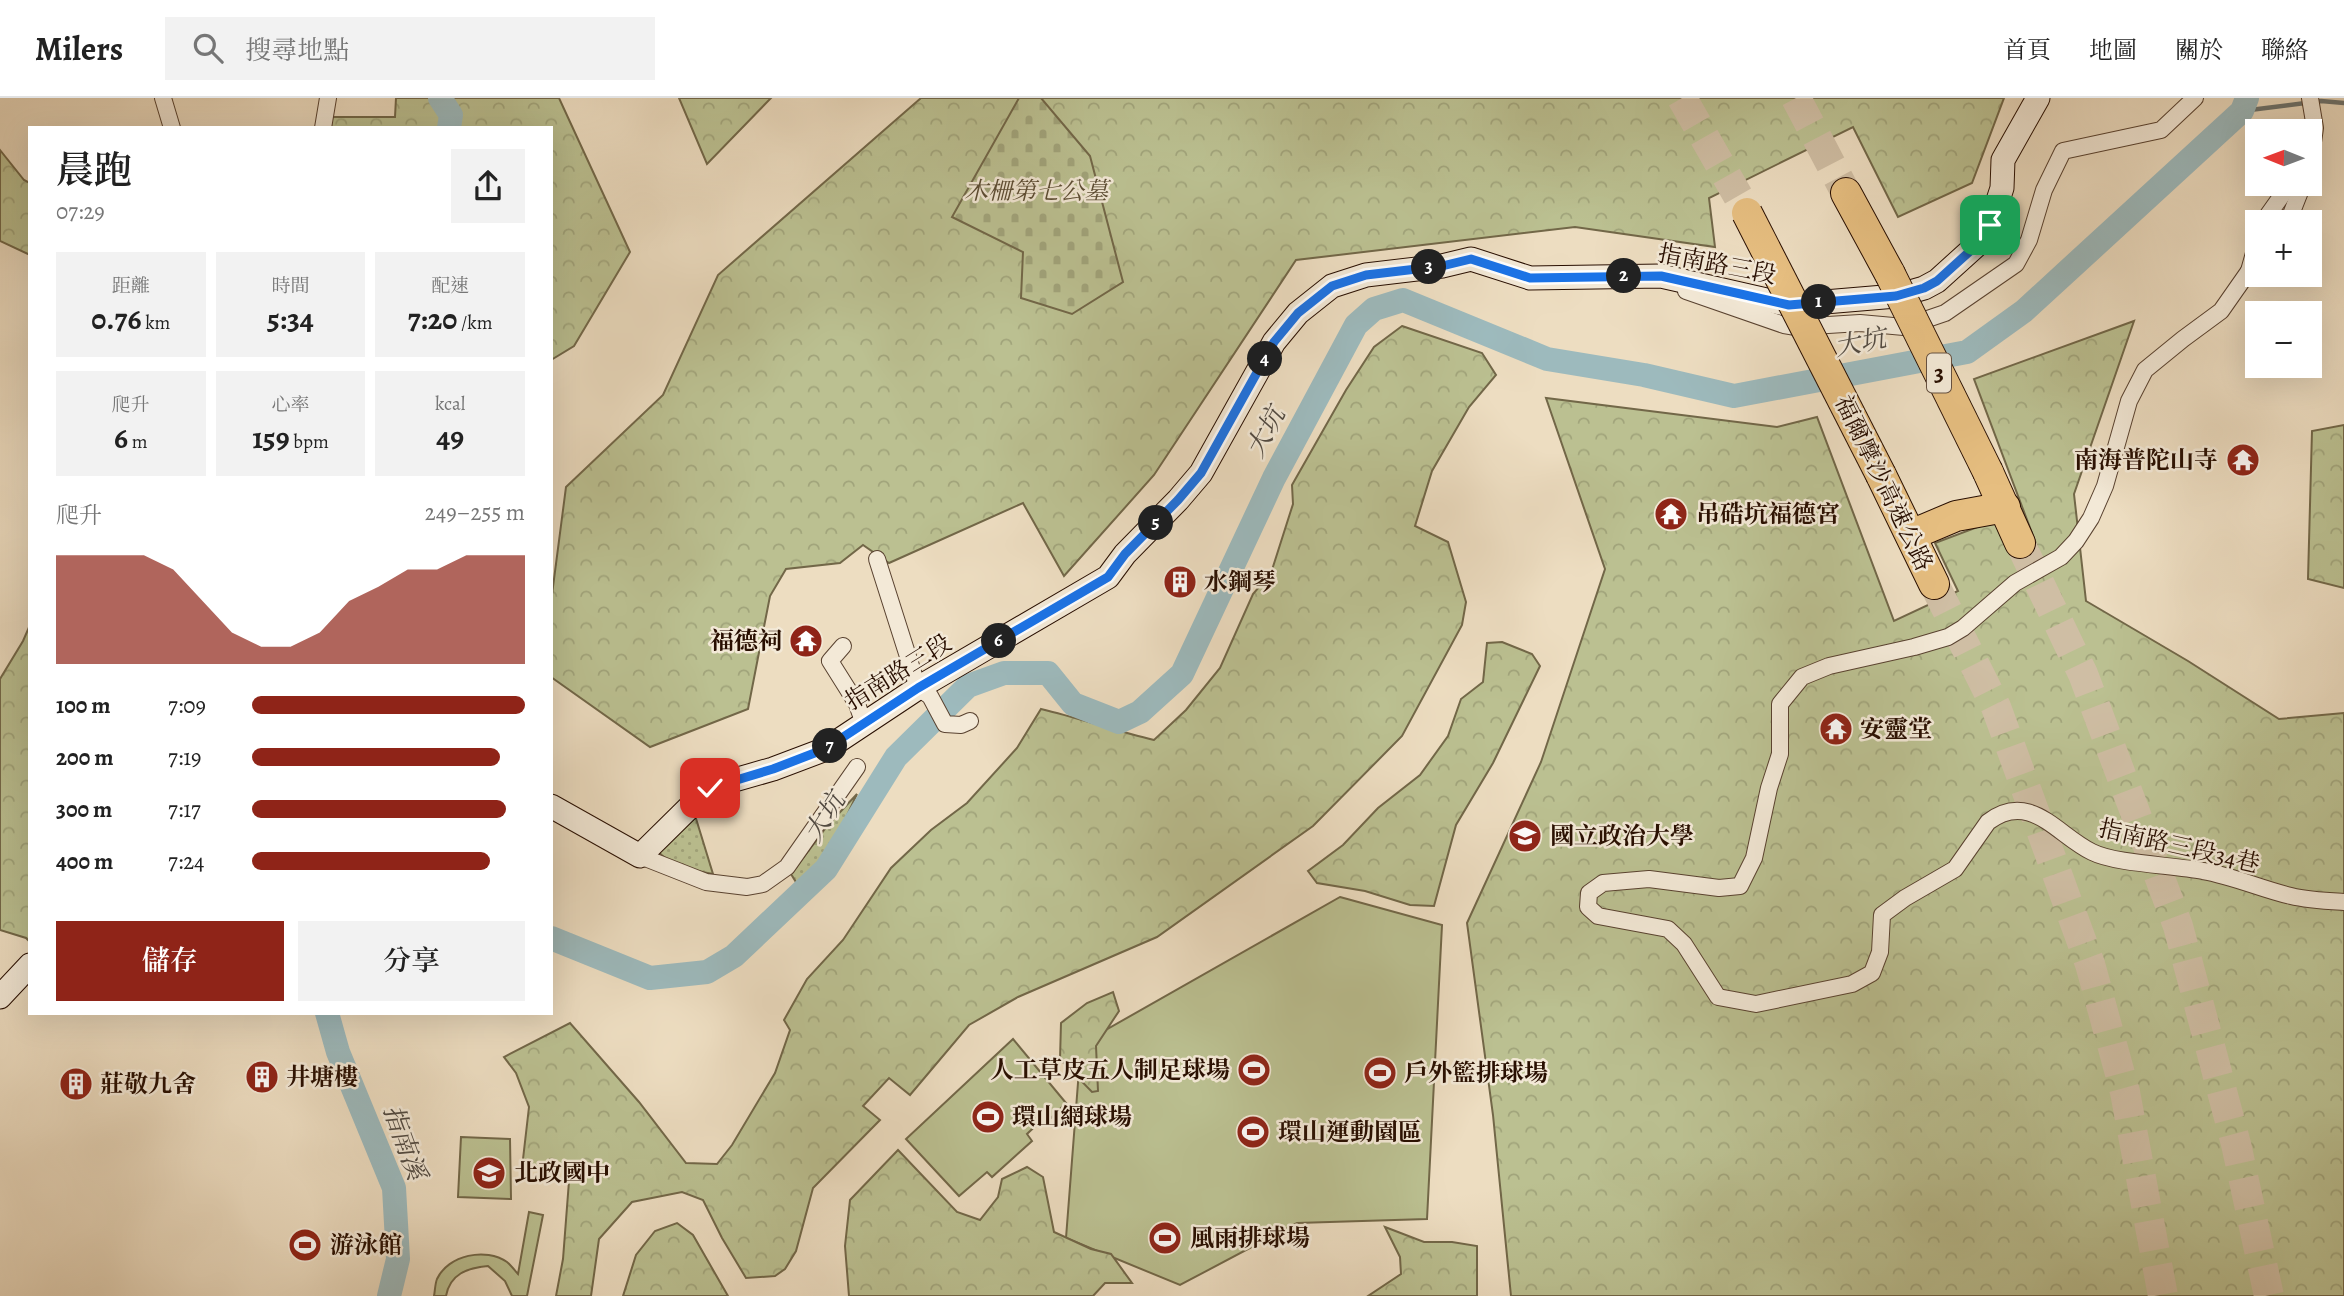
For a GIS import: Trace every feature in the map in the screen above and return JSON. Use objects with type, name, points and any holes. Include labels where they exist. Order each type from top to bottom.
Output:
[{"type":"highway","name":"3","points":[[1846,193],[1890,274],[1988,471],[2020,543]]},
{"type":"highway","name":"福爾摩沙高速公路","points":[[1742,204],[1934,584]]},
{"type":"highway","points":[[1911,536],[1956,516],[2005,507]]},
{"type":"street","points":[[163,98],[171,126]]},
{"type":"street","points":[[323,126],[328,98]]},
{"type":"street","name":"指南路三段","points":[[640,856],[710,788],[804,759],[825,749],[864,724],[924,692],[1108,577],[1125,554],[1201,473],[1274,342],[1298,313],[1332,286],[1366,275],[1442,266],[1471,259],[1530,278],[1661,276],[1789,305],[1896,296],[1924,288],[1937,281],[1979,243],[1990,225],[2002,188],[2003,160],[2038,98]]},
{"type":"street","points":[[1634,275],[1784,325],[1796,327],[1860,323],[1904,327],[1945,313],[2016,264],[2029,240],[2044,190],[2063,151],[2161,130],[2195,98]]},
{"type":"street","name":"指南路三段34巷","points":[[2245,278],[2221,311],[2145,370],[2129,401],[2105,486],[2091,518],[2076,541],[2061,557],[2015,583],[1963,628],[1948,637],[1829,666],[1802,677],[1787,695],[1780,704],[1780,754],[1769,788],[1754,858],[1740,886],[1719,888],[1648,879],[1603,883],[1589,893],[1588,907],[1598,916],[1668,929],[1684,944],[1718,997],[1756,1004],[1852,984],[1872,973],[1880,952],[1882,915],[1905,898],[1955,869],[1988,822],[2018,811],[2028,811],[2095,854],[2205,871],[2292,896],[2344,902]]},
{"type":"street","points":[[877,559],[924,692],[945,723],[961,725],[970,721]]},
{"type":"street","points":[[843,646],[830,661],[857,704],[864,724]]},
{"type":"street","points":[[553,807],[640,856],[694,879],[747,887],[763,884],[787,867],[857,767]]},
{"type":"street","points":[[0,997],[28,967]]},
{"type":"green space","points":[[396,98],[559,98],[630,252],[574,346],[553,359],[553,126],[330,126],[332,117],[395,117]]},
{"type":"green space","points":[[679,98],[771,98],[707,164]]},
{"type":"green space","points":[[921,98],[2004,98],[1972,183],[1898,217],[1853,127],[1709,198],[1715,247],[1575,227],[1296,260],[1154,475],[1064,576],[1023,503],[889,563],[863,545],[840,563],[786,569],[770,596],[748,709],[650,747],[553,678],[553,587],[566,487],[663,395],[718,275]]},
{"type":"green space","name":"木柵第七公墓","points":[[1019,98],[1041,98],[1090,156],[1123,282],[1072,314],[1021,298],[1023,252],[952,217]]},
{"type":"green space","points":[[0,150],[28,182],[28,254],[0,241]]},
{"type":"green space","points":[[2134,321],[2074,494],[2086,601],[2279,719],[2344,713],[2344,1296],[1511,1296],[1493,1115],[1467,923],[1541,762],[1605,569],[1546,398],[1777,427],[1817,417],[1894,621],[1958,591],[1935,543],[1996,520],[2017,559],[2038,549],[1974,379]]},
{"type":"green space","points":[[1402,326],[1482,353],[1496,375],[1469,407],[1432,471],[1415,526],[1448,542],[1466,602],[1462,625],[1402,736],[1313,826],[1157,937],[1018,997],[969,1025],[910,1095],[889,1078],[863,1106],[880,1120],[813,1188],[796,1251],[785,1269],[775,1276],[746,1278],[703,1200],[682,1192],[632,1202],[599,1239],[591,1296],[556,1296],[563,1259],[570,1168],[522,1168],[529,1107],[516,1073],[504,1057],[570,1023],[639,1102],[686,1163],[717,1164],[732,1145],[775,1073],[790,1030],[784,1020],[807,979],[843,940],[891,868],[931,830],[967,803],[1017,748],[1041,709],[1154,740],[1186,710],[1220,668],[1253,594],[1271,573],[1293,504],[1292,485],[1346,390],[1374,347]]},
{"type":"green space","points":[[2344,425],[2344,588],[2308,579],[2312,431]]},
{"type":"green space","points":[[28,630],[28,940],[0,930],[0,679]]},
{"type":"green space","points":[[1502,642],[1532,654],[1540,666],[1493,763],[1456,825],[1434,906],[1410,905],[1365,891],[1317,883],[1308,871],[1343,845],[1378,808],[1420,775],[1448,736],[1461,699],[1483,682],[1487,643]]},
{"type":"green space","points":[[857,794],[831,850],[799,887],[791,874],[828,825]]},
{"type":"green space","points":[[694,812],[713,874],[675,864],[658,851]]},
{"type":"green space","name":"環山運動園區","points":[[1340,897],[1442,925],[1427,1219],[1297,1223],[1180,1285],[1066,1238],[1081,1044]]},
{"type":"green space","points":[[1113,992],[1119,1011],[1096,1046],[1098,1091],[1092,1092],[1060,1059],[1061,1023],[1087,1003]]},
{"type":"green space","name":"環山網球場","points":[[1013,1039],[1066,1103],[1051,1118],[1046,1116],[1027,1134],[1032,1141],[992,1177],[987,1172],[959,1196],[906,1139]]},
{"type":"green space","points":[[461,1137],[510,1139],[511,1199],[458,1197]]},
{"type":"green space","points":[[898,1150],[957,1212],[980,1220],[998,1197],[1002,1179],[1027,1167],[1043,1177],[1054,1232],[1091,1249],[1111,1254],[1132,1283],[1105,1283],[1093,1296],[849,1296],[845,1246],[850,1200]]},
{"type":"green space","points":[[529,1212],[543,1215],[527,1296],[512,1296],[505,1281],[488,1266],[473,1268],[461,1274],[451,1282],[446,1296],[434,1296],[436,1281],[442,1271],[458,1259],[468,1256],[479,1254],[498,1257],[518,1274]]},
{"type":"green space","points":[[677,1223],[693,1235],[728,1296],[623,1296],[636,1255],[655,1231]]},
{"type":"green space","points":[[1385,1227],[1424,1242],[1452,1242],[1477,1246],[1477,1296],[1368,1296],[1401,1274],[1400,1257]]},
{"type":"waterway","points":[[440,98],[451,115],[449,126]]},
{"type":"waterway","name":"大坑","points":[[553,939],[650,978],[707,972],[734,956],[826,869],[896,757],[968,686],[1004,673],[1048,673],[1073,704],[1119,722],[1140,712],[1182,674],[1274,478],[1356,325],[1374,309],[1403,300],[1547,359],[1644,375],[1734,396],[1967,352],[2024,311],[2242,111],[2247,98]]},
{"type":"waterway","points":[[2242,111],[2321,101],[2344,103]]},
{"type":"waterway","name":"指南溪","points":[[328,1015],[338,1052],[394,1188],[398,1259],[389,1296]]},
{"type":"tunnel","points":[[1682,98],[1738,196]]},
{"type":"tunnel","points":[[1796,98],[1846,193]]},
{"type":"tunnel","points":[[2020,543],[2083,674],[2178,926],[2236,1144],[2269,1296]]},
{"type":"tunnel","points":[[1934,584],[1996,707],[2090,964],[2125,1092],[2163,1296]]},
{"type":"place","name":"南海普陀山寺","points":[[2243,460]]},
{"type":"place","name":"吊硞坑福德宮","points":[[1671,514]]},
{"type":"place","name":"水鋼琴","points":[[1180,582]]},
{"type":"place","name":"福德祠","points":[[806,641]]},
{"type":"place","name":"安靈堂","points":[[1836,729]]},
{"type":"place","name":"國立政治大學","points":[[1525,836]]},
{"type":"place","name":"人工草皮五人制足球場","points":[[1254,1070]]},
{"type":"place","name":"戶外籃排球場","points":[[1380,1073]]},
{"type":"place","name":"井塘樓","points":[[262,1077]]},
{"type":"place","name":"莊敬九舍","points":[[76,1084]]},
{"type":"place","name":"環山網球場","points":[[988,1117]]},
{"type":"place","name":"環山運動園區","points":[[1253,1132]]},
{"type":"place","name":"北政國中","points":[[489,1173]]},
{"type":"place","name":"風雨排球場","points":[[1165,1238]]},
{"type":"place","name":"游泳館","points":[[305,1245]]},
{"type":"route","points":[[710,788],[804,759],[825,749],[918,688],[1108,577],[1125,554],[1201,473],[1274,342],[1298,313],[1332,286],[1366,275],[1442,266],[1471,259],[1530,278],[1661,276],[1789,305],[1896,296],[1924,288],[1937,281],[1979,243],[1990,225]]}]
